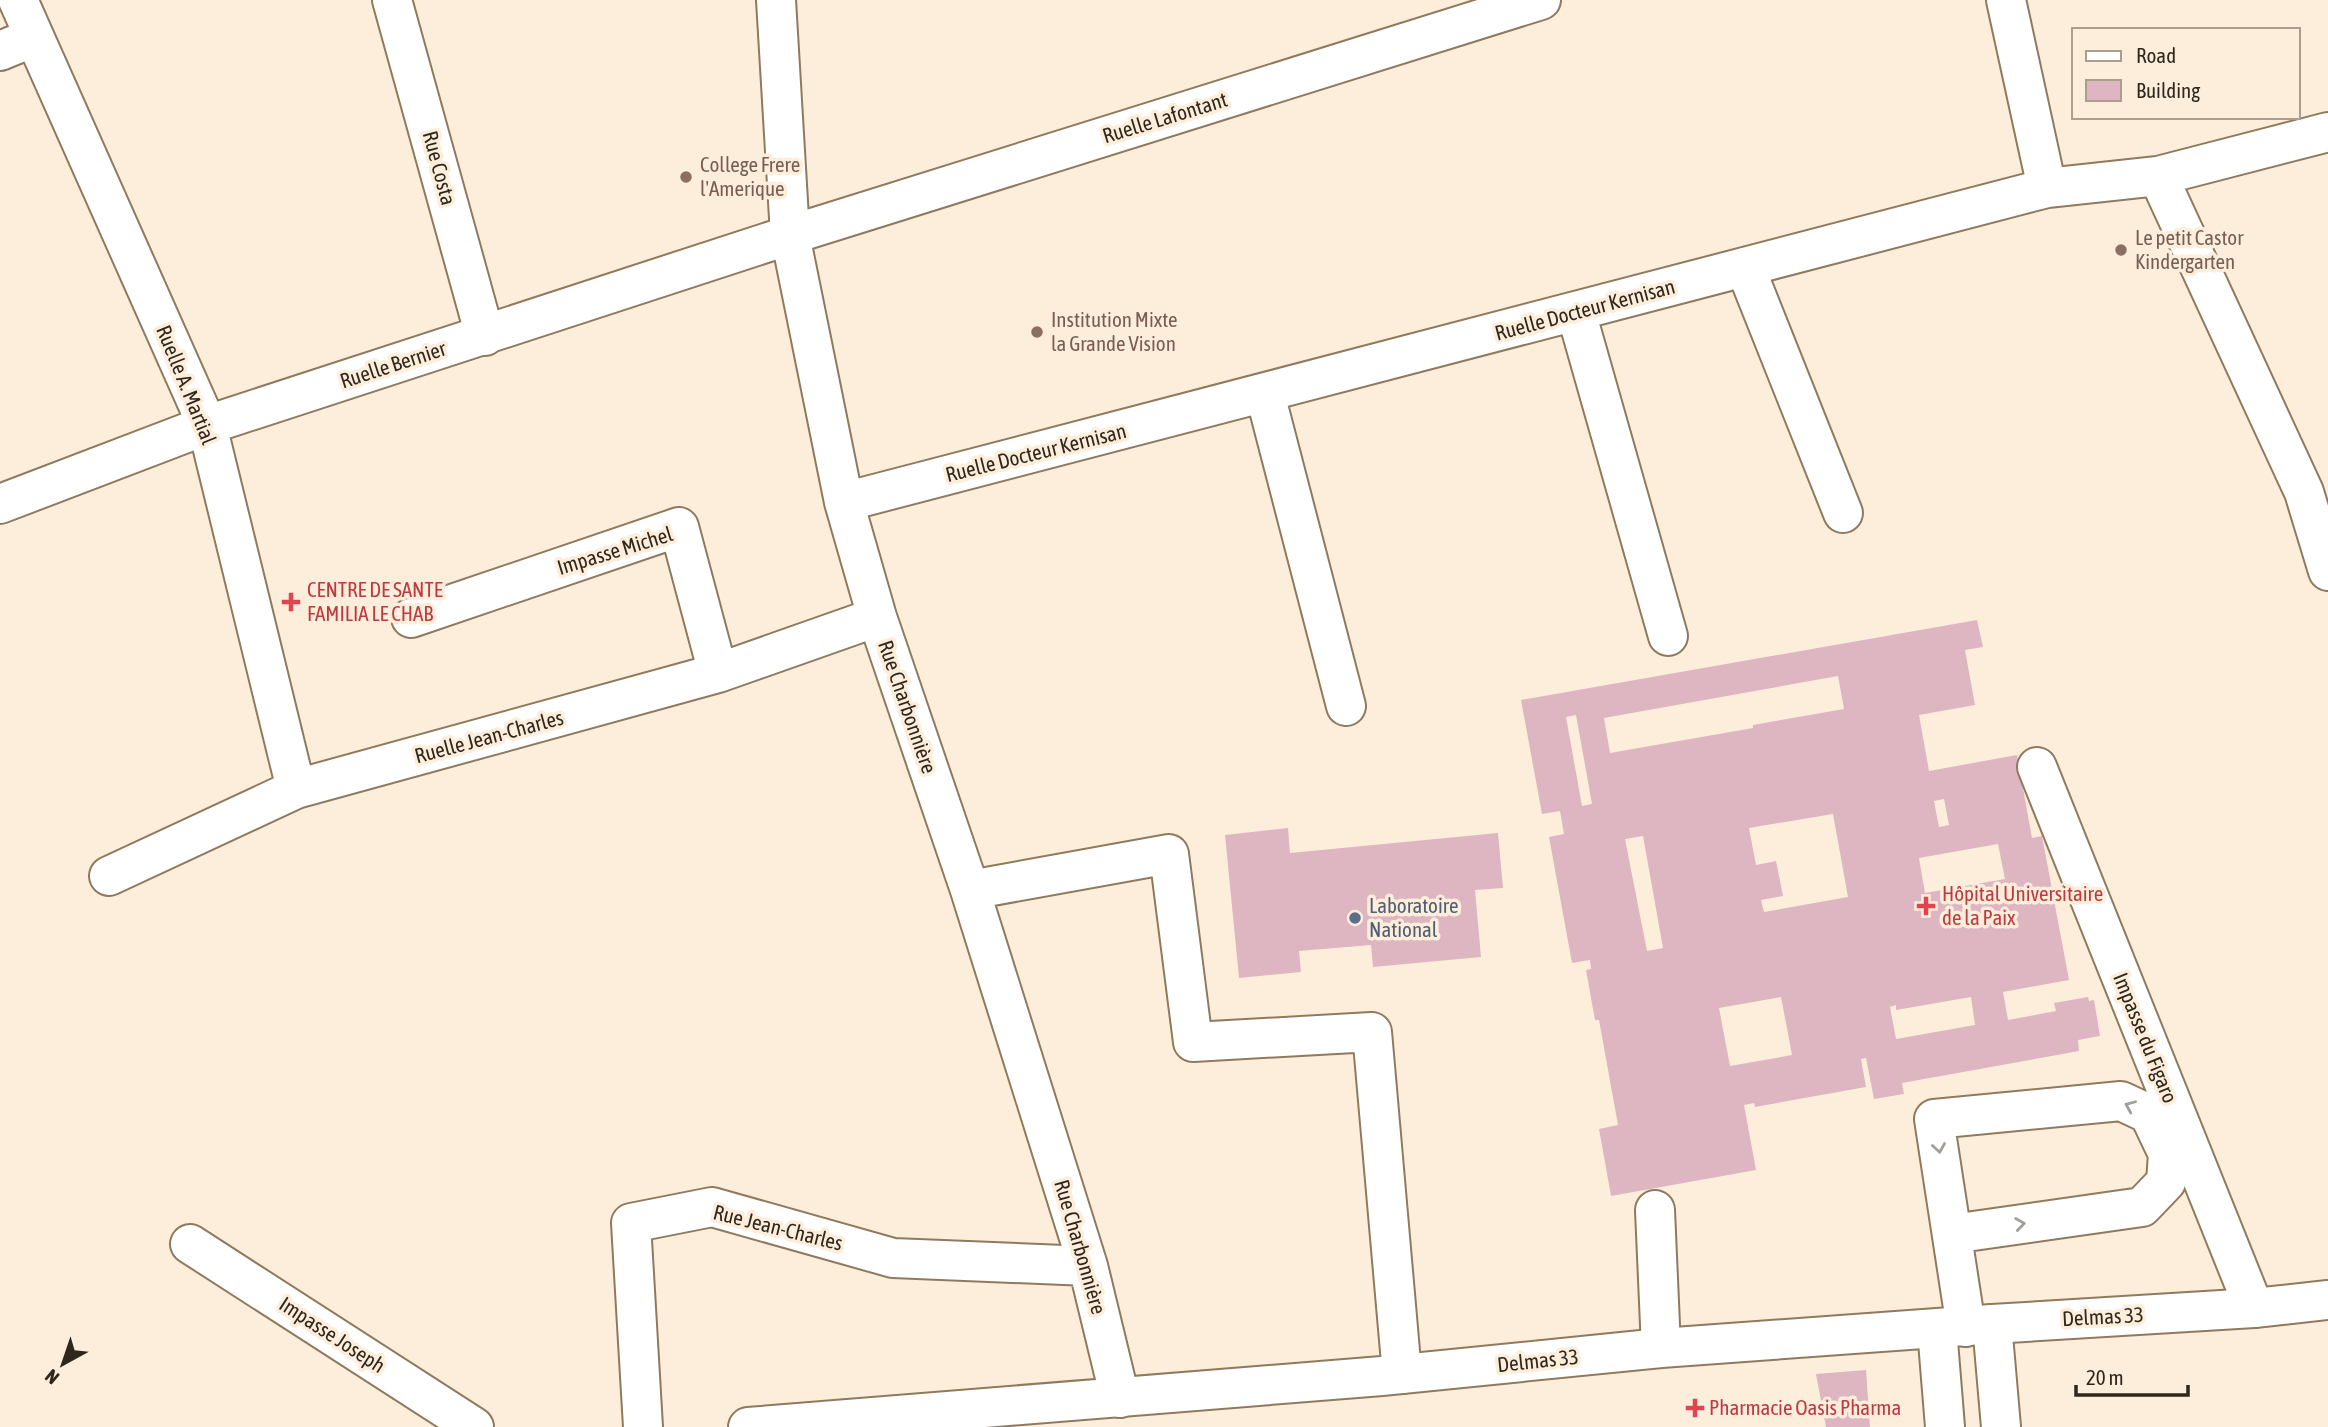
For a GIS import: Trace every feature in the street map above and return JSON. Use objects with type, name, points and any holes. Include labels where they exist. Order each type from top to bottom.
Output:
[{"type":"street","name":"Ruelle A. Martial","points":[[18,0],[17,44],[207,425],[296,789]]},
{"type":"street","name":"Rue Costa","points":[[392,0],[485,336]]},
{"type":"street","name":"Rue Charbonnière","points":[[776,0],[790,235],[844,502],[877,617],[970,890],[1088,1266],[1121,1398]]},
{"type":"street","name":"Ruelle Lafontant","points":[[790,235],[1541,0]]},
{"type":"street","points":[[2006,0],[2047,188]]},
{"type":"street","name":"Ruelle Docteur Kernisan","points":[[844,502],[2047,188],[2158,176],[2328,132]]},
{"type":"street","points":[[2158,176],[2304,492],[2328,571]]},
{"type":"street","name":"Ruelle Bernier","points":[[0,503],[207,425],[790,235]]},
{"type":"street","points":[[1745,267],[1843,513]]},
{"type":"street","points":[[1576,312],[1668,636]]},
{"type":"street","points":[[1265,394],[1346,706]]},
{"type":"street","name":"Impasse Michel","points":[[411,618],[679,527],[718,673]]},
{"type":"street","name":"Ruelle Jean-Charles","points":[[109,876],[296,789],[718,673],[877,617]]},
{"type":"street","name":"Impasse du Figaro","points":[[2037,767],[2254,1308]]},
{"type":"street","points":[[970,890],[1169,854],[1193,1042],[1372,1032],[1402,1374]]},
{"type":"street","points":[[1952,1234],[2142,1208],[2166,1182],[2168,1154],[2149,1114],[2121,1101],[1934,1119],[1965,1327],[2001,1427]]},
{"type":"street","name":"Rue Jean-Charles","points":[[643,1427],[631,1223],[712,1207],[893,1258],[1088,1266]]},
{"type":"street","points":[[1655,1210],[1661,1348]]},
{"type":"street","name":"Impasse Joseph","points":[[190,1244],[474,1427]]},
{"type":"street","name":"Delmas 33","points":[[762,1426],[1402,1374],[1661,1348],[2254,1308],[2328,1300]]},
{"type":"street","points":[[1945,1427],[1965,1327]]},
{"type":"building","name":"Hôpital Universitaire de la Paix","points":[[1977,620],[1983,647],[1965,650],[1975,705],[1919,715],[1929,771],[2017,755],[2032,838],[2042,836],[2069,980],[2003,992],[2008,1020],[2056,1011],[2054,1003],[2088,997],[2089,1001],[2094,1000],[2100,1036],[2078,1040],[2079,1051],[1902,1083],[1904,1094],[1874,1099],[1866,1058],[1861,1059],[1866,1087],[1755,1107],[1754,1103],[1744,1105],[1756,1170],[1611,1196],[1599,1129],[1618,1125],[1599,1020],[1595,1020],[1586,970],[1591,969],[1590,960],[1572,963],[1549,837],[1564,834],[1560,811],[1542,814],[1521,700]],"holes":[[[1838,676],[1844,709],[1610,753],[1604,718]],[[1576,715],[1592,804],[1582,806],[1566,717]],[[1944,799],[1949,825],[1939,827],[1934,801]],[[1833,814],[1848,897],[1764,912],[1761,900],[1783,896],[1776,861],[1756,865],[1749,828]],[[1643,836],[1663,948],[1647,951],[1625,839]],[[1998,844],[2005,879],[1925,893],[1919,858]],[[1781,997],[1792,1055],[1730,1066],[1719,1008]],[[1971,997],[1975,1025],[1896,1039],[1890,1007],[1896,1005],[1896,1010]]]},
{"type":"building","name":"Laboratoire National","points":[[1288,828],[1290,853],[1498,833],[1503,888],[1475,890],[1481,957],[1373,967],[1371,945],[1299,951],[1301,972],[1239,978],[1225,835]]},
{"type":"building","points":[[1866,1370],[1870,1427],[1826,1427],[1816,1374]]},
{"type":"place","name":"College Frere l'Amerique","points":[[686,177]]},
{"type":"place","name":"Le petit Castor Kindergarten","points":[[2121,250]]},
{"type":"place","name":"Institution Mixte la Grande Vision","points":[[1037,332]]},
{"type":"place","name":"CENTRE DE SANTE FAMILIA LE CHAB","points":[[291,602]]},
{"type":"place","name":"Hôpital Universitaire de la Paix","points":[[1926,906]]},
{"type":"place","name":"Laboratoire National","points":[[1355,918]]},
{"type":"place","name":"Pharmacie Oasis Pharma","points":[[1695,1408]]}]
